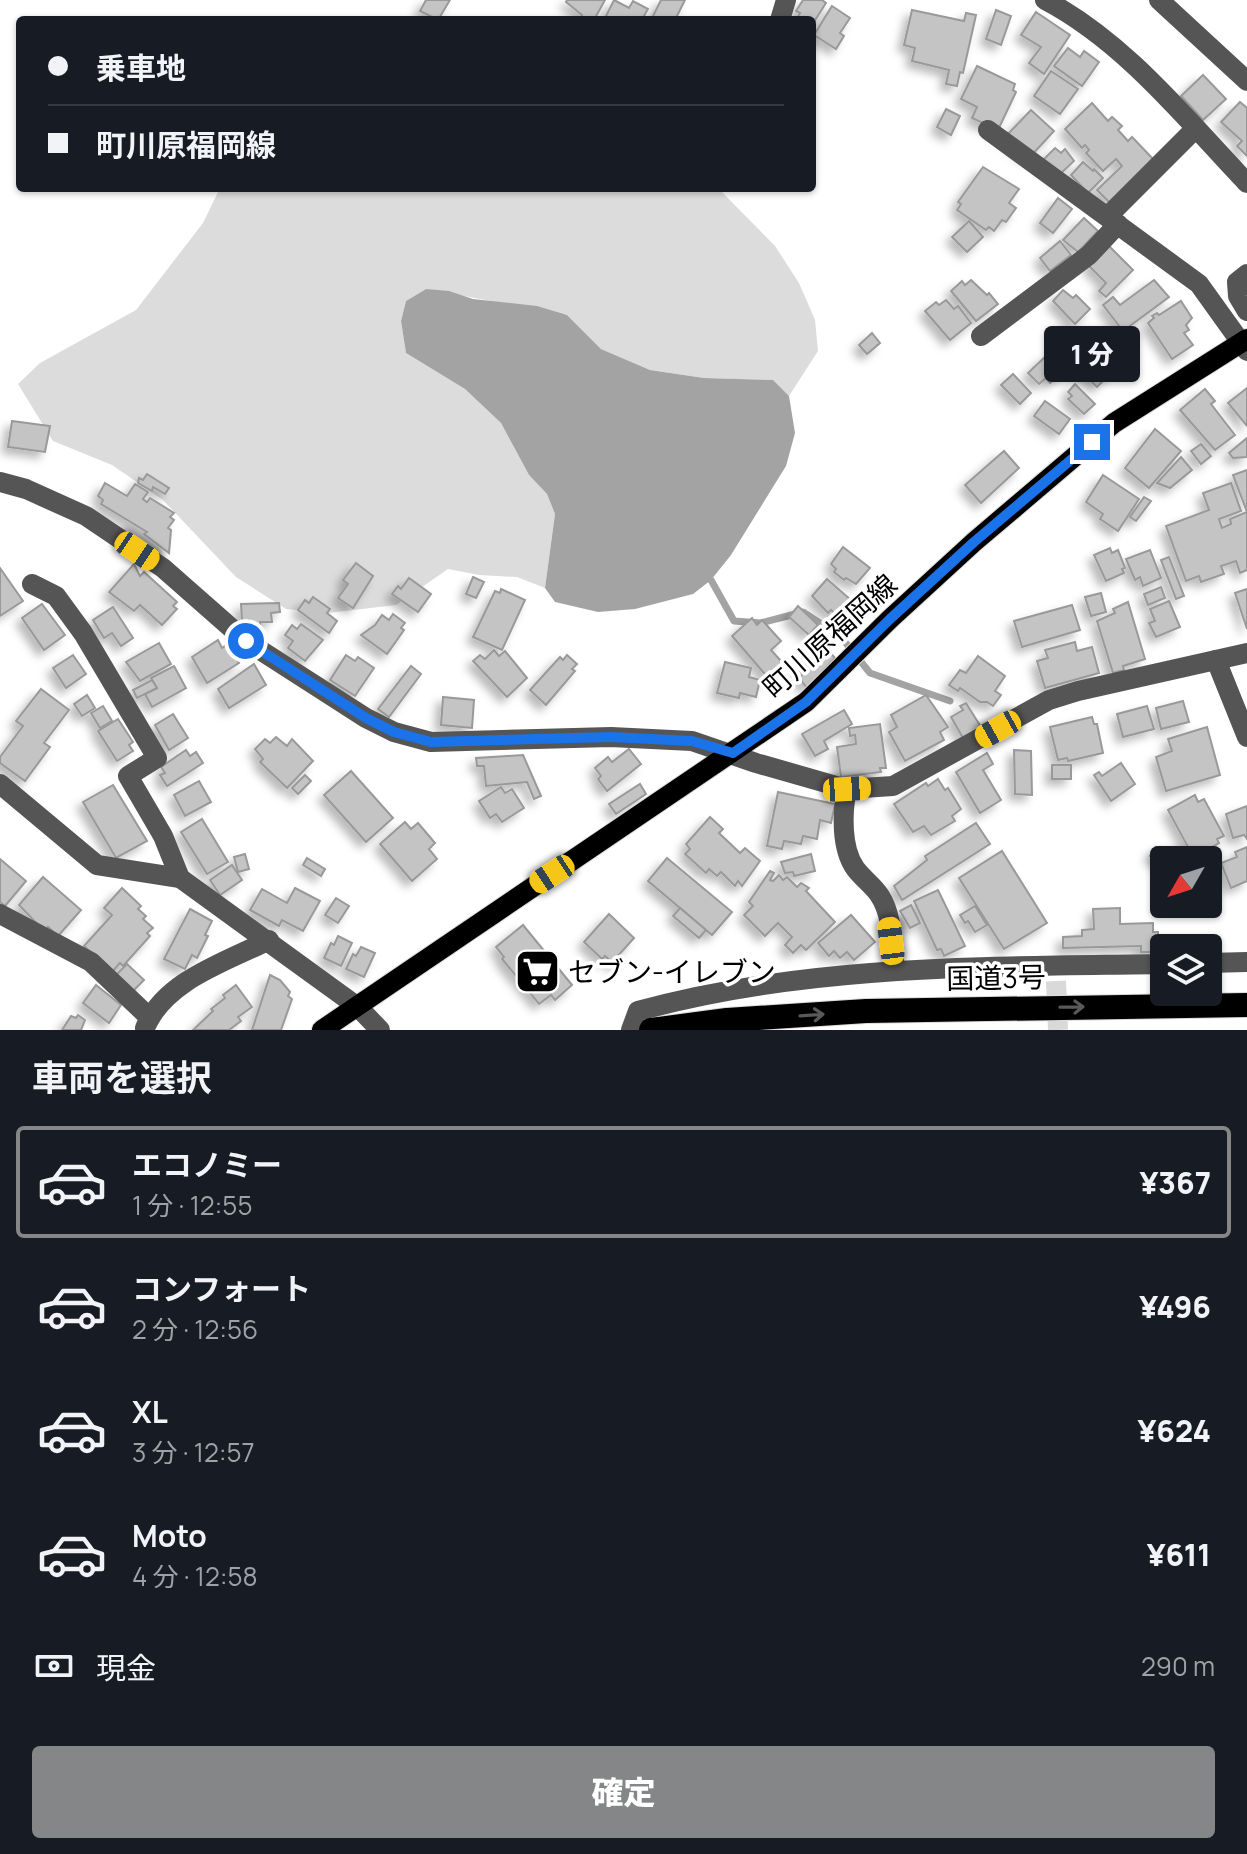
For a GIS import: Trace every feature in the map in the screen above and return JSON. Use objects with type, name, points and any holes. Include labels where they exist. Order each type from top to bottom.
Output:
[{"type":"highway","name":"国道3号","points":[[651,1030],[727,1020],[866,1011],[1247,1005]]},
{"type":"main road","name":"町川原福岡線","points":[[322,1030],[806,702],[974,542],[1114,423],[1245,344]]},
{"type":"street","points":[[1045,0],[1080,19],[1122,53],[1247,183]]},
{"type":"street","points":[[1159,0],[1247,81]]},
{"type":"street","points":[[981,336],[1089,255],[1113,220],[1195,129]]},
{"type":"street","points":[[988,130],[1199,284],[1245,344]]},
{"type":"street","points":[[1247,274],[1237,282],[1238,296],[1247,311]]},
{"type":"street","points":[[0,482],[26,489],[86,516],[163,568],[246,641],[366,718],[394,732],[431,742],[611,737],[692,741],[847,789],[893,786],[1049,700],[1247,653]]},
{"type":"street","points":[[32,584],[56,596],[74,621],[157,758],[128,776],[163,836],[180,878]]},
{"type":"street","points":[[1216,660],[1247,737]]},
{"type":"street","points":[[0,784],[97,865],[180,878],[358,1007],[380,1030]]},
{"type":"street","points":[[847,789],[845,840],[849,858],[880,896],[888,913],[895,969]]},
{"type":"street","points":[[0,914],[91,962],[147,1024],[179,985],[269,940]]},
{"type":"street","points":[[1222,963],[1247,962]]},
{"type":"street","points":[[631,1030],[638,1011],[697,994],[780,981],[895,969],[1054,974],[1150,965]]},
{"type":"shaded area","points":[[218,192],[722,192],[775,246],[799,283],[815,320],[818,351],[789,396],[772,380],[704,378],[650,370],[601,349],[567,315],[426,289],[406,301],[401,321],[406,353],[465,389],[501,423],[529,475],[547,494],[555,514],[545,588],[517,577],[448,569],[396,605],[328,613],[286,609],[236,577],[163,500],[112,465],[53,441],[18,384],[40,363],[136,310],[203,223]]},
{"type":"shaded area","points":[[426,289],[449,291],[473,299],[537,306],[567,315],[601,349],[650,370],[704,378],[773,380],[789,396],[795,433],[786,466],[731,555],[711,580],[693,594],[635,609],[598,612],[555,602],[545,588],[555,514],[547,494],[529,475],[501,423],[465,389],[406,353],[401,321],[406,301]]},
{"type":"building","points":[[426,0],[450,0],[440,16],[430,16],[420,11]]},
{"type":"building","points":[[605,0],[596,16],[581,16],[566,2]]},
{"type":"building","points":[[614,0],[629,8],[633,1],[648,9],[644,16],[606,16]]},
{"type":"building","points":[[661,0],[685,0],[677,16],[653,16]]},
{"type":"building","points":[[803,0],[822,0],[826,3],[816,19],[816,16],[798,16],[800,13],[796,11]]},
{"type":"building","points":[[832,6],[850,18],[840,33],[844,36],[836,49],[816,36]]},
{"type":"building","points":[[912,10],[964,21],[966,13],[976,15],[963,73],[960,72],[957,86],[946,84],[949,70],[912,61],[915,48],[904,45]]},
{"type":"building","points":[[996,10],[1011,16],[1001,45],[986,39]]},
{"type":"building","points":[[1036,12],[1070,35],[1044,74],[1029,63],[1041,47],[1021,35]]},
{"type":"building","points":[[1068,48],[1080,57],[1084,51],[1099,62],[1082,86],[1054,66]]},
{"type":"building","points":[[977,66],[1015,84],[1013,90],[1016,92],[998,130],[972,118],[977,107],[961,99]]},
{"type":"building","points":[[1051,71],[1078,89],[1060,114],[1034,96]]},
{"type":"building","points":[[1203,75],[1226,99],[1203,120],[1181,96]]},
{"type":"building","points":[[1240,102],[1247,108],[1247,156],[1237,146],[1242,141],[1221,122]]},
{"type":"building","points":[[1092,103],[1108,121],[1112,117],[1122,126],[1118,130],[1128,141],[1132,137],[1155,161],[1110,203],[1097,190],[1122,166],[1116,159],[1103,171],[1086,153],[1089,150],[1085,145],[1082,148],[1065,129]]},
{"type":"building","points":[[946,109],[960,116],[951,135],[937,127]]},
{"type":"building","points":[[1031,110],[1054,131],[1029,158],[1006,136]]},
{"type":"building","points":[[1055,148],[1061,153],[1065,149],[1074,161],[1057,177],[1042,161]]},
{"type":"building","points":[[1083,162],[1103,178],[1088,193],[1071,175]]},
{"type":"building","points":[[983,167],[1019,189],[1009,203],[1016,208],[1006,222],[1002,220],[994,231],[989,227],[986,230],[957,210],[961,204],[958,202]]},
{"type":"building","points":[[1058,198],[1072,209],[1053,233],[1040,223]]},
{"type":"building","points":[[1084,218],[1098,231],[1078,252],[1063,240]]},
{"type":"building","points":[[969,221],[983,237],[967,252],[952,237]]},
{"type":"building","points":[[1060,241],[1071,255],[1050,271],[1040,258]]},
{"type":"building","points":[[1108,245],[1133,270],[1106,297],[1099,291],[1106,283],[1088,265]]},
{"type":"building","points":[[971,280],[998,304],[976,321],[951,291],[962,281],[965,285]]},
{"type":"building","points":[[1154,280],[1169,297],[1123,331],[1103,305],[1113,297],[1120,305]]},
{"type":"building","points":[[1063,290],[1073,298],[1076,295],[1090,309],[1075,324],[1053,301]]},
{"type":"building","points":[[946,300],[954,309],[958,306],[971,323],[950,340],[925,311],[936,302],[939,305]]},
{"type":"building","points":[[1181,301],[1192,318],[1186,325],[1189,330],[1184,333],[1193,345],[1172,359],[1148,323],[1154,318],[1152,316]]},
{"type":"building","points":[[1086,330],[1103,347],[1100,349],[1116,368],[1097,387],[1063,353]]},
{"type":"building","points":[[872,333],[880,343],[867,354],[859,345]]},
{"type":"building","points":[[1047,355],[1063,371],[1050,383],[1046,378],[1039,384],[1028,373]]},
{"type":"building","points":[[1013,374],[1031,393],[1020,404],[1001,385]]},
{"type":"building","points":[[1075,384],[1095,404],[1084,414],[1068,399],[1072,396],[1068,392]]},
{"type":"building","points":[[1247,388],[1247,426],[1228,403]]},
{"type":"building","points":[[1205,389],[1215,401],[1211,404],[1235,435],[1215,450],[1180,410]]},
{"type":"building","points":[[1045,401],[1070,419],[1059,434],[1034,416]]},
{"type":"building","points":[[12,421],[50,426],[45,452],[8,447]]},
{"type":"building","points":[[1155,429],[1181,451],[1149,488],[1125,468]]},
{"type":"building","points":[[1247,438],[1247,457],[1233,458],[1229,453]]},
{"type":"building","points":[[1201,444],[1211,456],[1201,464],[1191,451]]},
{"type":"building","points":[[1004,451],[1019,468],[981,503],[965,485]]},
{"type":"building","points":[[1181,457],[1192,470],[1170,488],[1157,483]]},
{"type":"building","points":[[1247,470],[1247,512],[1233,475]]},
{"type":"building","points":[[147,474],[169,488],[165,494],[138,483],[139,478],[143,480]]},
{"type":"building","points":[[1103,475],[1139,499],[1118,531],[1100,519],[1103,514],[1086,502]]},
{"type":"building","points":[[105,483],[127,496],[135,484],[148,492],[143,499],[147,502],[150,498],[174,513],[170,517],[174,520],[168,528],[171,530],[169,553],[144,534],[147,532],[101,504],[103,500],[98,496]]},
{"type":"building","points":[[1231,483],[1241,511],[1219,519],[1222,528],[1231,524],[1230,519],[1247,512],[1247,570],[1240,573],[1236,561],[1221,566],[1224,574],[1201,582],[1199,576],[1186,581],[1166,526],[1209,510],[1203,493]]},
{"type":"building","points":[[1144,497],[1151,501],[1136,521],[1130,517]]},
{"type":"building","points":[[843,547],[870,568],[856,584],[834,572],[836,569],[831,564]]},
{"type":"building","points":[[1110,548],[1112,553],[1118,550],[1125,568],[1122,569],[1124,573],[1106,581],[1094,555]]},
{"type":"building","points":[[1150,550],[1161,578],[1143,586],[1140,577],[1135,580],[1126,559]]},
{"type":"building","points":[[1169,557],[1184,596],[1176,599],[1161,560]]},
{"type":"building","points":[[356,563],[373,576],[353,608],[338,598],[348,584],[343,580]]},
{"type":"building","points":[[134,564],[140,576],[144,572],[177,602],[173,606],[177,609],[162,625],[140,605],[134,611],[109,592]]},
{"type":"building","points":[[0,568],[23,601],[0,616]]},
{"type":"building","points":[[473,577],[484,582],[476,598],[466,594]]},
{"type":"building","points":[[409,578],[431,594],[418,612],[392,594],[398,586],[401,589]]},
{"type":"building","points":[[827,579],[851,600],[837,616],[831,610],[828,613],[812,596]]},
{"type":"building","points":[[1161,587],[1165,598],[1148,605],[1144,594]]},
{"type":"building","points":[[501,589],[525,600],[502,650],[473,637],[495,591],[500,593]]},
{"type":"building","points":[[1247,589],[1247,629],[1235,593]]},
{"type":"building","points":[[1101,593],[1106,612],[1091,616],[1085,597]]},
{"type":"building","points":[[313,597],[330,609],[327,613],[337,621],[329,633],[298,610],[305,600],[309,603]]},
{"type":"building","points":[[1169,601],[1180,627],[1156,637],[1149,623],[1155,621],[1150,609]]},
{"type":"building","points":[[1128,602],[1145,659],[1123,666],[1124,670],[1113,673],[1097,621],[1115,613],[1113,609]]},
{"type":"building","points":[[279,603],[280,612],[271,613],[272,622],[260,622],[260,627],[250,627],[249,620],[242,621],[241,604]]},
{"type":"building","points":[[42,604],[65,635],[44,650],[22,618]]},
{"type":"building","points":[[1072,605],[1080,630],[1022,647],[1014,621]]},
{"type":"building","points":[[798,606],[818,625],[809,635],[789,617]]},
{"type":"building","points":[[113,607],[133,638],[121,646],[112,633],[104,638],[93,620]]},
{"type":"building","points":[[393,614],[405,623],[401,628],[404,630],[387,654],[361,635],[375,625],[382,615],[389,620]]},
{"type":"building","points":[[752,618],[757,625],[762,620],[781,641],[771,650],[782,662],[777,667],[781,670],[770,680],[732,636]]},
{"type":"building","points":[[301,624],[323,640],[305,661],[288,648],[293,641],[285,635],[292,625],[297,629]]},
{"type":"building","points":[[218,640],[222,648],[228,644],[239,663],[207,683],[192,657]]},
{"type":"building","points":[[819,640],[835,658],[807,688],[799,678],[803,674],[799,670],[809,662],[803,654]]},
{"type":"building","points":[[1075,642],[1077,651],[1092,647],[1099,673],[1045,688],[1037,661],[1048,658],[1045,650]]},
{"type":"building","points":[[159,643],[171,664],[140,681],[126,662]]},
{"type":"building","points":[[494,650],[499,656],[505,651],[527,678],[507,697],[473,661],[480,655],[485,659]]},
{"type":"building","points":[[73,655],[86,674],[66,688],[53,668]]},
{"type":"building","points":[[346,655],[355,661],[358,657],[374,668],[355,696],[330,680]]},
{"type":"building","points":[[567,655],[577,664],[572,669],[575,671],[546,705],[530,690],[560,657],[563,660]]},
{"type":"building","points":[[978,656],[1005,676],[995,691],[1001,695],[993,706],[949,685],[960,670],[966,673]]},
{"type":"building","points":[[725,662],[751,668],[749,677],[760,680],[756,697],[740,693],[739,698],[717,693]]},
{"type":"building","points":[[254,664],[266,685],[229,708],[218,689]]},
{"type":"building","points":[[174,666],[186,688],[152,707],[145,694],[157,688],[151,678]]},
{"type":"building","points":[[411,666],[421,674],[389,717],[378,709]]},
{"type":"building","points":[[152,680],[157,688],[137,698],[133,690]]},
{"type":"building","points":[[41,689],[69,710],[44,743],[50,747],[25,781],[0,763],[0,757],[23,726],[16,721]]},
{"type":"building","points":[[87,695],[95,708],[82,716],[74,704]]},
{"type":"building","points":[[926,695],[948,727],[940,732],[944,740],[905,761],[889,732],[897,727],[891,715]]},
{"type":"building","points":[[443,697],[474,700],[472,728],[441,725]]},
{"type":"building","points":[[1183,701],[1189,722],[1161,729],[1156,708]]},
{"type":"building","points":[[966,703],[981,727],[963,738],[951,717],[963,710],[960,706]]},
{"type":"building","points":[[103,706],[112,721],[100,728],[91,713]]},
{"type":"building","points":[[1147,706],[1154,729],[1123,737],[1117,714]]},
{"type":"building","points":[[844,710],[852,724],[824,741],[828,749],[815,756],[802,734]]},
{"type":"building","points":[[173,714],[188,738],[169,750],[155,725]]},
{"type":"building","points":[[1092,717],[1094,724],[1097,724],[1103,753],[1068,761],[1067,758],[1058,760],[1050,727]]},
{"type":"building","points":[[118,719],[133,742],[129,745],[133,751],[117,761],[98,731]]},
{"type":"building","points":[[880,724],[886,768],[880,768],[881,772],[841,777],[837,747],[856,744],[855,735],[850,736],[849,728]]},
{"type":"building","points":[[1207,727],[1220,775],[1166,791],[1156,757],[1172,751],[1168,739]]},
{"type":"building","points":[[276,737],[287,746],[292,739],[313,761],[287,788],[260,762],[263,759],[255,749],[265,739],[270,743]]},
{"type":"building","points":[[629,749],[641,764],[607,791],[598,779],[601,776],[595,768],[608,757],[612,762]]},
{"type":"building","points":[[186,750],[190,756],[196,752],[203,763],[167,786],[160,775],[165,773],[161,767]]},
{"type":"building","points":[[1014,750],[1031,751],[1032,795],[1015,794]]},
{"type":"building","points":[[987,753],[993,764],[983,770],[1001,800],[980,813],[956,772]]},
{"type":"building","points":[[523,755],[541,796],[534,799],[527,782],[486,786],[484,766],[477,766],[476,758]]},
{"type":"building","points":[[1121,763],[1135,784],[1111,801],[1094,775],[1099,772],[1102,776]]},
{"type":"building","points":[[1052,765],[1071,765],[1071,779],[1052,779]]},
{"type":"building","points":[[351,771],[393,818],[366,842],[324,795]]},
{"type":"building","points":[[305,775],[311,781],[298,794],[292,788]]},
{"type":"building","points":[[938,779],[945,790],[948,788],[961,809],[952,816],[955,821],[931,835],[924,826],[913,832],[894,804],[926,783],[928,786]]},
{"type":"building","points":[[199,781],[211,802],[185,816],[174,795]]},
{"type":"building","points":[[640,784],[646,794],[616,814],[609,804]]},
{"type":"building","points":[[113,785],[147,841],[116,858],[83,802]]},
{"type":"building","points":[[501,787],[505,793],[512,789],[524,808],[502,822],[496,814],[490,818],[479,801]]},
{"type":"building","points":[[778,792],[835,804],[831,823],[820,820],[817,839],[803,836],[801,844],[784,841],[782,849],[767,846]]},
{"type":"building","points":[[1195,795],[1198,802],[1204,799],[1224,836],[1217,839],[1219,843],[1214,846],[1187,846],[1168,810]]},
{"type":"building","points":[[1247,806],[1247,839],[1244,835],[1233,838],[1226,814]]},
{"type":"building","points":[[710,817],[723,829],[719,833],[740,853],[745,848],[760,861],[742,886],[738,881],[735,886],[721,872],[717,876],[709,869],[706,873],[685,854],[690,849],[686,844]]},
{"type":"building","points":[[202,819],[228,862],[207,874],[181,832]]},
{"type":"building","points":[[405,822],[411,829],[418,823],[435,843],[429,849],[437,859],[412,881],[380,844]]},
{"type":"building","points":[[976,823],[990,844],[902,900],[894,886],[927,860],[925,856]]},
{"type":"building","points":[[1247,847],[1247,881],[1231,888],[1222,863],[1237,857],[1235,852]]},
{"type":"building","points":[[1002,851],[1047,923],[1004,949],[959,878]]},
{"type":"building","points":[[245,854],[249,869],[238,872],[234,857]]},
{"type":"building","points":[[811,854],[815,871],[794,876],[793,872],[785,873],[781,862]]},
{"type":"building","points":[[307,858],[325,869],[321,876],[303,865]]},
{"type":"building","points":[[667,858],[732,912],[712,935],[648,881]]},
{"type":"building","points":[[0,859],[26,881],[5,906],[0,902]]},
{"type":"building","points":[[232,865],[242,880],[220,895],[210,880]]},
{"type":"building","points":[[770,871],[774,873],[770,880],[779,875],[783,880],[787,877],[797,887],[801,883],[809,888],[806,891],[835,922],[806,950],[801,945],[793,953],[785,945],[792,937],[778,923],[765,936],[744,915],[753,906],[749,902]]},
{"type":"building","points":[[43,877],[81,910],[58,936],[48,927],[44,931],[19,905]]},
{"type":"building","points":[[122,888],[141,906],[138,909],[146,916],[143,919],[153,928],[147,933],[150,936],[123,966],[120,963],[112,972],[84,946],[112,915],[104,908]]},
{"type":"building","points":[[295,888],[320,901],[303,931],[282,920],[279,926],[250,910],[262,889],[287,903]]},
{"type":"building","points":[[938,890],[965,946],[944,956],[941,949],[937,950],[914,901]]},
{"type":"building","points":[[336,898],[349,906],[338,923],[325,915]]},
{"type":"building","points":[[911,905],[920,923],[910,928],[900,911]]},
{"type":"building","points":[[975,906],[987,925],[975,932],[960,915]]},
{"type":"building","points":[[680,908],[706,930],[699,938],[673,916]]},
{"type":"building","points":[[1120,908],[1120,924],[1153,923],[1153,932],[1158,934],[1150,934],[1150,952],[1141,952],[1141,946],[1063,948],[1063,937],[1082,936],[1082,930],[1094,929],[1093,909]]},
{"type":"building","points":[[190,909],[212,921],[197,958],[192,955],[185,969],[164,959]]},
{"type":"building","points":[[609,914],[634,938],[616,958],[619,961],[615,965],[605,956],[602,959],[584,942]]},
{"type":"building","points":[[851,915],[875,942],[854,960],[847,952],[840,958],[834,951],[829,956],[818,943]]},
{"type":"building","name":"セブン-イレブン","points":[[523,925],[572,985],[555,1000],[551,995],[539,1004],[502,959],[504,957],[496,947]]},
{"type":"building","points":[[338,936],[352,943],[341,966],[324,958]]},
{"type":"building","points":[[361,947],[375,953],[364,977],[346,969],[353,954],[356,956]]},
{"type":"building","points":[[127,964],[144,980],[133,991],[116,975]]},
{"type":"building","points":[[270,975],[280,980],[292,999],[281,1030],[252,1030]]},
{"type":"building","points":[[96,985],[121,1005],[109,1023],[83,1003]]},
{"type":"building","points":[[236,985],[252,1007],[238,1017],[241,1021],[229,1030],[193,1030],[225,998],[223,995]]},
{"type":"building","points":[[78,1015],[85,1020],[81,1030],[62,1030],[71,1016],[76,1018]]},
{"type":"waterway","points":[[711,580],[734,621],[761,623],[803,612],[841,637],[870,673],[950,701]]},
{"type":"tunnel","points":[[1056,981],[1058,1030]]},
{"type":"place","name":"セブン-イレブン","points":[[537,972]]},
{"type":"route","points":[[246,641],[366,718],[394,732],[431,742],[611,737],[692,741],[733,753],[806,702],[974,542],[1092,442]]}]
